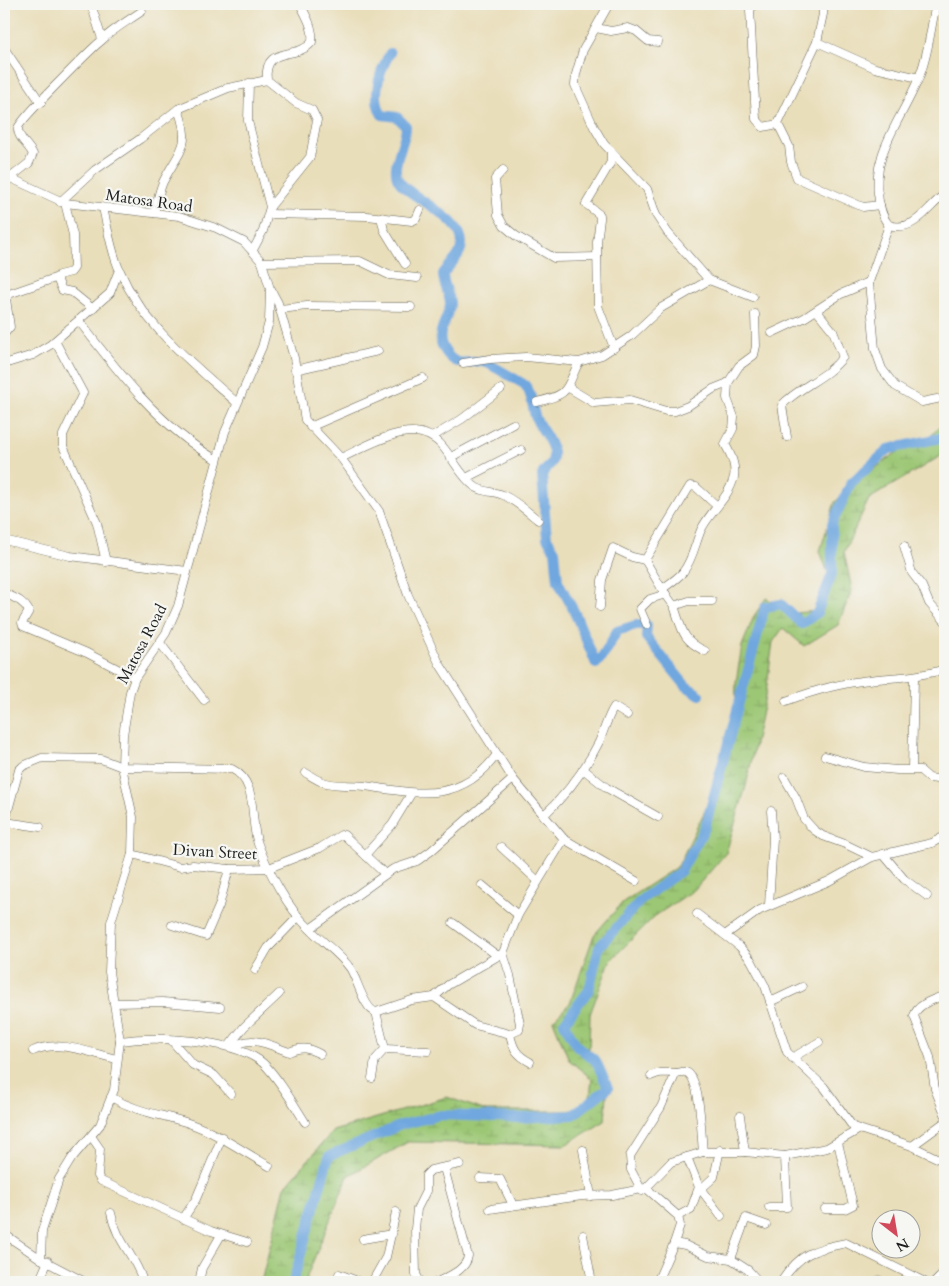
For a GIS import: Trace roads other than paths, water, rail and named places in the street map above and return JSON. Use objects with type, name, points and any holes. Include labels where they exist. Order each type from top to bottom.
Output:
[{"type":"street","points":[[91,4],[102,39]]},
{"type":"street","points":[[253,250],[270,211],[310,157],[317,120],[312,110],[296,103],[267,80],[266,68],[270,61],[281,55],[302,50],[312,42],[313,36],[307,17],[300,4]]},
{"type":"street","points":[[609,4],[583,50],[577,66],[576,85],[594,126],[604,144],[647,189],[656,215],[668,233],[709,280],[753,297]]},
{"type":"street","points":[[754,4],[750,10],[756,119],[763,127],[778,124]]},
{"type":"street","points":[[778,124],[816,42],[823,14],[823,4]]},
{"type":"street","points":[[936,4],[919,78],[906,106],[890,133],[880,158],[877,184],[884,219],[889,225],[906,226],[916,222],[945,194]]},
{"type":"street","points":[[7,176],[32,159],[33,154],[18,132],[18,126],[22,119],[41,103],[102,39],[142,11]]},
{"type":"street","points":[[596,28],[611,31],[628,28],[636,31],[648,41],[658,42]]},
{"type":"street","points":[[816,42],[876,68],[919,78]]},
{"type":"street","points":[[4,48],[41,103]]},
{"type":"street","points":[[4,334],[10,327],[5,297],[15,291],[71,272],[74,268],[73,235],[62,202],[95,170],[140,139],[178,108],[228,88],[267,80]]},
{"type":"street","points":[[250,83],[248,122],[270,211]]},
{"type":"street","points":[[154,213],[163,182],[184,144],[184,127],[178,108]]},
{"type":"street","points":[[778,124],[789,146],[790,162],[797,178],[863,207],[880,205]]},
{"type":"street","points":[[611,151],[608,167],[586,204],[600,215],[597,258],[599,312],[614,348]]},
{"type":"street","points":[[503,170],[495,179],[498,215],[504,226],[529,245],[554,258],[597,258]]},
{"type":"street","name":"Matosa Road","points":[[7,176],[62,202],[180,216],[216,228],[244,242],[253,250],[262,262],[270,289],[269,322],[262,347],[237,402],[217,460],[178,606],[160,643],[135,678],[130,692],[123,735],[122,767],[133,817],[132,854],[111,922],[108,964],[120,1040],[111,1097],[100,1125],[72,1158],[59,1179],[42,1232],[44,1260]]},
{"type":"street","points":[[103,208],[119,270],[156,327],[237,402]]},
{"type":"street","points":[[270,211],[381,217],[412,221],[416,219],[420,210]]},
{"type":"street","points":[[381,217],[384,230],[405,264]]},
{"type":"street","points":[[889,225],[869,282],[875,349],[882,368],[895,386],[922,402],[937,399]]},
{"type":"street","points":[[262,262],[360,262],[389,275],[417,278]]},
{"type":"street","points":[[4,364],[32,355],[55,341],[110,292],[119,270]]},
{"type":"street","points":[[58,277],[62,290],[72,292],[93,309]]},
{"type":"street","points":[[463,364],[526,357],[578,362],[608,353],[631,336],[661,308],[709,280]]},
{"type":"street","points":[[772,332],[817,311],[841,294],[869,282]]},
{"type":"street","points":[[270,289],[280,309],[295,370],[302,411],[310,427],[342,458],[379,511],[408,595],[439,663],[513,779],[564,839],[636,881]]},
{"type":"street","points":[[280,309],[307,306],[411,307]]},
{"type":"street","points":[[787,437],[782,405],[790,396],[827,372],[843,356],[833,331],[817,311]]},
{"type":"street","points":[[647,625],[640,609],[650,599],[664,592],[687,566],[702,529],[731,484],[734,470],[733,460],[726,444],[728,435],[733,429],[734,417],[727,398],[728,383],[739,366],[754,355],[756,346],[755,314]]},
{"type":"street","points":[[79,321],[115,368],[137,392],[180,435],[217,460]]},
{"type":"street","points":[[55,341],[83,393],[62,434],[62,446],[97,523],[106,562]]},
{"type":"street","points":[[295,370],[378,351]]},
{"type":"street","points":[[537,402],[554,397],[569,388],[578,362]]},
{"type":"street","points":[[310,427],[423,378]]},
{"type":"street","points":[[569,388],[594,404],[630,400],[666,411],[676,411],[713,389],[728,383]]},
{"type":"street","points":[[432,436],[462,419],[501,389]]},
{"type":"street","points":[[451,457],[513,424]]},
{"type":"street","points":[[342,458],[392,435],[420,431],[432,436],[451,457],[466,478],[477,488],[502,494],[538,520]]},
{"type":"street","points":[[466,478],[521,450]]},
{"type":"street","points":[[645,560],[690,486],[696,487],[717,506]]},
{"type":"street","points":[[4,540],[70,556],[187,571]]},
{"type":"street","points":[[904,546],[907,563],[912,573],[922,586],[929,603],[942,609],[945,621]]},
{"type":"street","points":[[600,607],[602,580],[613,548],[632,557],[645,560],[674,606],[685,639],[691,645],[705,651]]},
{"type":"street","points":[[4,593],[22,601],[26,605],[28,611],[22,623],[23,626],[87,653],[135,678]]},
{"type":"street","points":[[674,606],[689,601],[712,601]]},
{"type":"street","points":[[160,643],[204,700]]},
{"type":"street","points":[[786,701],[836,685],[914,676],[945,669]]},
{"type":"street","points":[[912,769],[914,676]]},
{"type":"street","points":[[544,816],[568,791],[583,769],[598,744],[614,707],[627,715]]},
{"type":"street","points":[[306,773],[320,781],[331,784],[392,789],[411,794],[438,791],[464,785],[486,769],[497,754]]},
{"type":"street","points":[[825,756],[864,767],[920,770],[929,778],[945,780]]},
{"type":"street","points":[[40,827],[4,824],[7,802],[19,770],[33,760],[42,758],[101,759],[122,767],[232,770],[239,773],[249,787],[253,825],[258,843],[269,868],[298,917],[350,968],[369,1008],[376,1012],[385,1049]]},
{"type":"street","points":[[583,769],[607,788],[658,817]]},
{"type":"street","points":[[784,777],[796,798],[804,819],[814,830],[823,836],[872,857]]},
{"type":"street","points":[[310,929],[393,868],[417,861],[431,851],[513,779]]},
{"type":"street","points":[[385,874],[365,855],[392,825],[411,794]]},
{"type":"street","points":[[769,905],[773,839],[771,811]]},
{"type":"street","name":"Divan Street","points":[[132,854],[180,867],[193,865],[229,869],[269,868],[320,848],[340,834],[344,835],[365,855]]},
{"type":"street","points":[[376,1012],[412,1000],[434,997],[448,985],[500,954],[518,916],[564,839]]},
{"type":"street","points":[[724,935],[769,905],[829,881],[872,857],[944,839]]},
{"type":"street","points":[[501,847],[538,881]]},
{"type":"street","points":[[883,854],[904,879],[927,896]]},
{"type":"street","points":[[172,925],[206,936],[219,906],[229,869]]},
{"type":"street","points":[[482,885],[518,916]]},
{"type":"street","points":[[697,914],[724,935],[751,960],[765,986],[777,1027],[792,1058],[824,1087],[843,1116],[858,1130],[912,1146],[945,1162]]},
{"type":"street","points":[[255,970],[268,948],[298,917]]},
{"type":"street","points":[[434,997],[475,1025],[510,1034],[519,1030],[520,1024],[510,975],[500,954],[453,923]]},
{"type":"street","points":[[770,1002],[802,987]]},
{"type":"street","points":[[231,1047],[244,1027],[279,994]]},
{"type":"street","points":[[945,995],[922,1005],[914,1012],[914,1016],[930,1057],[935,1089],[945,1114]]},
{"type":"street","points":[[115,1003],[163,1002],[220,1007]]},
{"type":"street","points":[[510,1034],[514,1050],[530,1062]]},
{"type":"street","points":[[120,1040],[144,1037],[231,1047],[264,1064],[285,1090],[305,1122]]},
{"type":"street","points":[[231,1047],[242,1041],[257,1040],[289,1052],[306,1047],[320,1054]]},
{"type":"street","points":[[172,1041],[193,1065],[214,1076],[231,1094]]},
{"type":"street","points":[[792,1058],[819,1042]]},
{"type":"street","points":[[33,1050],[46,1046],[66,1047],[116,1059]]},
{"type":"street","points":[[372,1078],[375,1060],[385,1049],[428,1050]]},
{"type":"street","points":[[651,1076],[660,1071],[687,1072],[694,1083],[702,1117],[703,1152]]},
{"type":"street","points":[[657,1282],[674,1244],[680,1225],[678,1216],[644,1190],[631,1170],[630,1156],[661,1107],[676,1073]]},
{"type":"street","points":[[111,1097],[134,1109],[190,1124],[222,1138],[269,1166]]},
{"type":"street","points":[[740,1116],[745,1152]]},
{"type":"street","points":[[912,1146],[945,1122]]},
{"type":"street","points":[[490,1209],[644,1190],[671,1162],[703,1152],[720,1150],[785,1156],[827,1148],[858,1130]]},
{"type":"street","points":[[91,1136],[100,1149],[98,1176],[101,1181],[221,1235],[247,1242]]},
{"type":"street","points":[[183,1219],[196,1199],[222,1138]]},
{"type":"street","points":[[826,1209],[845,1209],[853,1205],[838,1143]]},
{"type":"street","points":[[583,1150],[591,1196]]},
{"type":"street","points":[[678,1216],[691,1209],[700,1188],[714,1177],[720,1150]]},
{"type":"street","points":[[769,1207],[787,1207],[785,1156]]},
{"type":"street","points":[[687,1157],[700,1188],[721,1216]]},
{"type":"street","points":[[420,1282],[416,1274],[415,1229],[417,1209],[426,1191],[427,1173],[431,1170],[460,1164]]},
{"type":"street","points":[[437,1282],[467,1263],[468,1256],[444,1168]]},
{"type":"street","points":[[480,1178],[500,1179],[504,1182],[512,1205]]},
{"type":"street","points":[[111,1212],[125,1249],[143,1282]]},
{"type":"street","points":[[372,1282],[386,1257],[396,1212]]},
{"type":"street","points":[[731,1258],[746,1218],[766,1225]]},
{"type":"street","points":[[4,1234],[44,1260],[85,1282]]},
{"type":"street","points":[[363,1238],[392,1234]]},
{"type":"street","points":[[199,1282],[202,1268],[212,1255],[221,1235]]},
{"type":"street","points":[[583,1235],[592,1282]]},
{"type":"street","points":[[781,1282],[791,1266],[804,1255],[846,1243],[925,1282]]},
{"type":"street","points":[[674,1244],[685,1245],[708,1256],[731,1258],[759,1282]]},
{"type":"street","points":[[39,1282],[44,1260]]},
{"type":"street","points":[[935,1282],[945,1272]]},
{"type":"street","points":[[339,1274],[360,1282]]},
{"type":"street","points":[[95,1282],[104,1282]]},
{"type":"waterway","points":[[390,53],[380,75],[377,100],[382,115],[397,117],[406,126],[397,162],[396,175],[405,188],[449,219],[457,228],[461,238],[460,252],[443,274],[450,308],[441,331],[442,344],[445,351],[454,361],[486,363],[525,385],[528,389],[535,416],[553,452],[551,463],[542,475],[547,538],[555,551],[558,581],[574,611],[596,664],[605,653],[617,631],[636,625],[647,625],[646,637],[686,686],[700,695]]},
{"type":"waterway","points":[[293,1282],[329,1156],[401,1125],[441,1115],[520,1118],[573,1115],[608,1088],[596,1061],[577,1046],[564,1023],[589,990],[599,947],[642,899],[681,871],[705,828],[765,607],[781,604],[802,624],[817,613],[832,574],[832,524],[851,483],[889,449],[945,437]]}]
